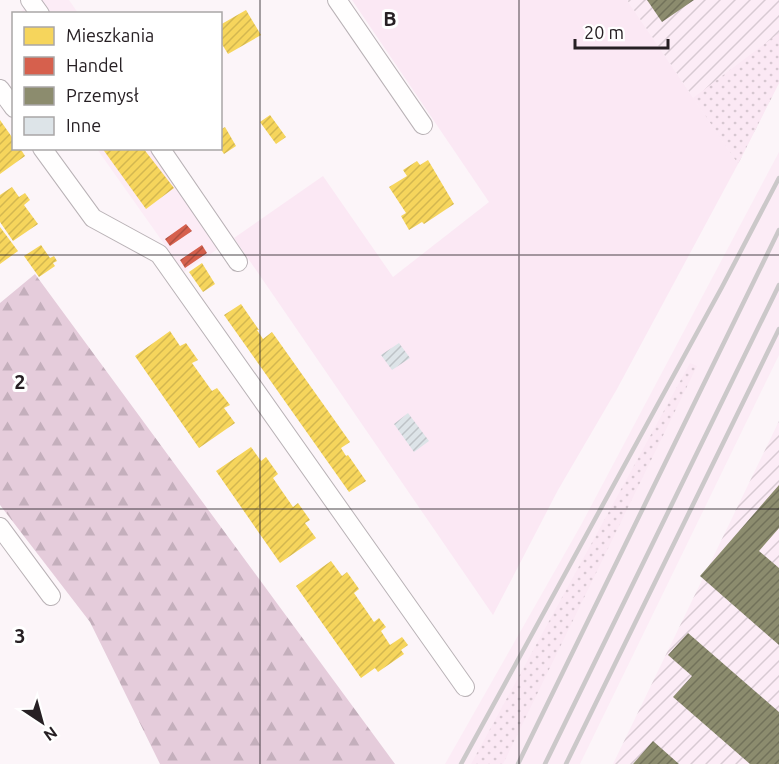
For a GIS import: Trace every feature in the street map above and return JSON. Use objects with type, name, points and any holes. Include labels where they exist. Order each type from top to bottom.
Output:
[{"type":"lane","points":[[337,0],[423,125]]},
{"type":"lane","points":[[0,89],[12,105]]},
{"type":"lane","points":[[43,150],[93,218],[159,254],[465,687]]},
{"type":"lane","points":[[161,150],[238,262]]},
{"type":"lane","points":[[0,527],[51,596]]},
{"type":"shaded area","points":[[35,0],[69,0],[77,12],[20,12]]},
{"type":"shaded area","points":[[352,0],[627,0],[738,164],[617,389],[558,490],[493,615],[234,238],[323,176],[393,277],[489,202]]},
{"type":"shaded area","points":[[627,0],[779,0],[779,83],[738,164]]},
{"type":"shaded area","points":[[779,33],[779,83],[738,164],[693,98]]},
{"type":"shaded area","points":[[98,150],[173,150],[234,238],[184,272]]},
{"type":"shaded area","points":[[779,152],[779,355],[580,764],[445,764],[581,525]]},
{"type":"shaded area","points":[[690,363],[697,366],[503,764],[471,764]]},
{"type":"shaded area","points":[[779,421],[779,764],[613,764]]},
{"type":"green space","points":[[35,274],[395,764],[160,764],[90,622],[0,505],[0,303]]},
{"type":"building: Mieszkania","points":[[246,10],[261,35],[228,54],[222,44],[222,24]]},
{"type":"building: Mieszkania","points":[[270,115],[286,137],[276,144],[260,122]]},
{"type":"building: Mieszkania","points":[[0,120],[12,137],[12,150],[21,150],[25,156],[0,174]]},
{"type":"building: Mieszkania","points":[[225,127],[236,146],[224,154],[221,150],[222,129]]},
{"type":"building: Mieszkania","points":[[103,150],[145,150],[174,188],[146,209]]},
{"type":"building: Mieszkania","points":[[428,160],[454,204],[424,224],[422,222],[409,230],[401,216],[406,213],[389,187],[407,176],[403,170],[417,161],[420,165]]},
{"type":"building: Mieszkania","points":[[12,187],[19,197],[25,193],[30,200],[24,205],[38,224],[13,241],[0,222],[0,195]]},
{"type":"building: Mieszkania","points":[[0,227],[18,251],[0,264]]},
{"type":"building: Mieszkania","points":[[41,245],[50,258],[54,256],[57,261],[53,263],[55,266],[39,277],[24,256]]},
{"type":"building: Mieszkania","points":[[202,263],[215,284],[203,292],[189,272]]},
{"type":"building: Mieszkania","points":[[241,304],[263,339],[272,332],[350,442],[341,448],[366,481],[349,492],[224,315]]},
{"type":"building: Mieszkania","points":[[170,331],[180,346],[186,343],[198,360],[192,363],[212,391],[217,388],[230,405],[224,408],[235,423],[199,448],[135,356]]},
{"type":"building: Mieszkania","points":[[251,447],[261,461],[266,457],[278,474],[273,478],[293,507],[298,503],[310,520],[305,523],[316,538],[280,563],[216,471]]},
{"type":"building: Mieszkania","points":[[331,561],[342,576],[347,572],[359,589],[354,593],[374,622],[379,618],[386,627],[381,631],[390,645],[402,637],[408,645],[401,650],[404,654],[378,672],[375,668],[361,678],[296,586]]},
{"type":"building: Handel","points":[[186,224],[192,231],[170,246],[165,239]]},
{"type":"building: Handel","points":[[202,245],[207,253],[185,268],[180,260]]},
{"type":"building: Przemysł","points":[[647,0],[694,0],[662,22]]},
{"type":"building: Przemysł","points":[[779,485],[779,528],[759,551],[779,568],[779,645],[700,576]]},
{"type":"building: Przemysł","points":[[688,633],[779,712],[779,764],[750,764],[673,697],[692,676],[668,655]]},
{"type":"building: Przemysł","points":[[653,741],[679,764],[633,764]]},
{"type":"building: Inne","points":[[399,343],[410,358],[392,370],[381,355]]},
{"type":"building: Inne","points":[[408,413],[429,441],[414,452],[394,424]]},
{"type":"railway","points":[[461,764],[722,287],[779,178]]},
{"type":"railway","points":[[518,764],[779,230]]},
{"type":"railway","points":[[545,764],[779,285]]},
{"type":"railway","points":[[566,764],[779,329]]}]
